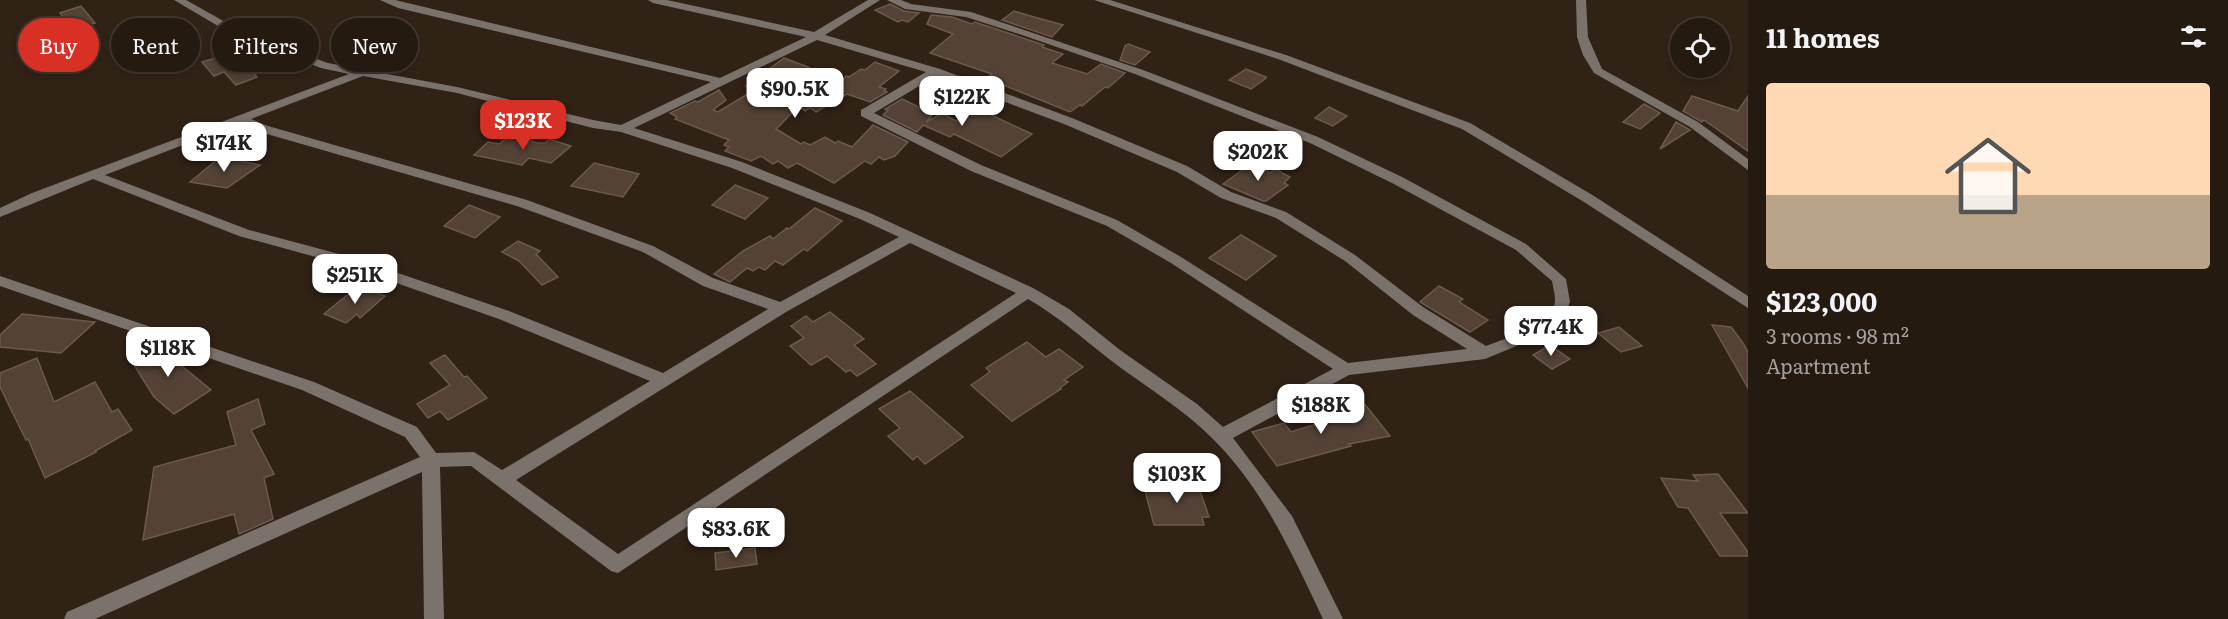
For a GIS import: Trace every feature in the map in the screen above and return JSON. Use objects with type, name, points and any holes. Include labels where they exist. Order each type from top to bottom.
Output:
[{"type":"street","points":[[179,0],[239,34],[325,66],[457,90],[623,129],[736,165],[865,216],[1028,292],[1064,314],[1114,354],[1191,409],[1221,436],[1244,462],[1286,522],[1333,619]]},
{"type":"street","points":[[385,0],[402,6],[719,81]]},
{"type":"street","points":[[653,0],[816,36],[936,71],[1068,121],[1182,169],[1226,195],[1281,215],[1350,258],[1418,310],[1485,353]]},
{"type":"street","points":[[623,129],[816,36],[875,0]]},
{"type":"street","points":[[892,0],[909,7],[967,15],[1029,34],[1139,72],[1314,140],[1397,180],[1521,247],[1560,279],[1563,302],[1554,321],[1531,334],[1485,353],[1346,369],[1221,436]]},
{"type":"street","points":[[1099,0],[1282,57],[1466,126],[1589,199],[1748,303]]},
{"type":"street","points":[[1581,0],[1579,18],[1581,39],[1591,62],[1598,70],[1701,128],[1720,141],[1748,166]]},
{"type":"street","points":[[936,71],[865,112],[976,168],[1112,223],[1176,260],[1346,369]]},
{"type":"street","points":[[0,213],[359,74]]},
{"type":"street","points":[[240,119],[295,138],[522,203],[648,249],[708,282],[781,308]]},
{"type":"street","points":[[94,175],[244,233],[349,261],[504,315],[665,380]]},
{"type":"street","points":[[501,480],[781,308],[908,238]]},
{"type":"street","points":[[0,281],[308,386],[411,432],[431,460],[434,619]]},
{"type":"street","points":[[74,619],[431,460],[474,459],[618,565],[1028,292]]},
{"type":"building","points":[[890,4],[904,11],[919,13],[908,22],[902,20],[898,22],[875,10]]},
{"type":"building","points":[[81,6],[91,18],[64,18],[60,13]]},
{"type":"building","points":[[1014,11],[1063,25],[1052,37],[1002,20]]},
{"type":"building","points":[[931,15],[952,17],[972,24],[975,22],[1044,45],[1042,47],[1063,54],[1052,63],[1087,74],[1101,64],[1125,73],[1108,88],[1105,87],[1082,106],[1070,112],[986,78],[992,74],[930,53],[953,34],[927,24]]},
{"type":"building","points":[[1128,44],[1150,52],[1135,65],[1120,60]]},
{"type":"building","points":[[784,58],[808,67],[838,84],[846,76],[849,77],[861,69],[865,70],[875,62],[899,71],[879,87],[886,89],[884,91],[887,92],[870,102],[847,94],[816,112],[810,108],[805,111],[798,107],[776,129],[801,144],[804,142],[810,145],[825,137],[835,143],[838,141],[852,147],[873,125],[908,142],[895,156],[884,160],[879,157],[871,164],[865,161],[834,183],[797,163],[788,168],[778,161],[773,164],[761,156],[751,161],[725,151],[729,147],[724,145],[729,140],[675,119],[677,117],[670,113],[695,101],[698,102],[719,90],[726,100],[713,110],[718,112],[756,89],[746,86]]},
{"type":"building","points":[[212,59],[212,72],[224,72],[214,76],[202,62]]},
{"type":"building","points":[[1246,69],[1266,78],[1251,89],[1229,80]]},
{"type":"building","points":[[224,72],[253,72],[257,77],[236,85]]},
{"type":"building","points":[[1692,96],[1738,111],[1748,96],[1748,151],[1704,120],[1702,122],[1683,111]]},
{"type":"building","points":[[902,99],[933,114],[926,122],[942,113],[956,121],[973,109],[1032,134],[1001,157],[954,134],[950,137],[923,125],[917,132],[883,115],[888,110],[885,109]]},
{"type":"building","points":[[1644,104],[1660,113],[1640,129],[1623,122]]},
{"type":"building","points":[[1329,107],[1347,116],[1333,126],[1315,118]]},
{"type":"building","points":[[1676,122],[1690,130],[1660,149]]},
{"type":"building","points":[[510,135],[538,143],[545,143],[549,139],[571,146],[551,163],[529,158],[522,165],[474,155],[488,142],[499,144]]},
{"type":"building","points":[[219,158],[260,165],[227,188],[190,182]]},
{"type":"building","points":[[594,163],[639,174],[623,197],[571,186]]},
{"type":"building","points":[[1249,165],[1254,167],[1257,165],[1270,173],[1275,169],[1290,177],[1284,183],[1288,185],[1263,201],[1223,184]]},
{"type":"building","points":[[735,185],[768,198],[745,219],[712,205]]},
{"type":"building","points":[[469,205],[500,217],[475,238],[444,226]]},
{"type":"building","points":[[815,208],[842,221],[807,251],[804,249],[783,265],[775,261],[765,270],[759,267],[753,271],[747,268],[730,282],[714,274],[743,251],[770,236],[773,239]]},
{"type":"building","points":[[1241,235],[1276,256],[1246,280],[1209,258]]},
{"type":"building","points":[[518,241],[540,251],[536,254],[558,277],[542,285],[519,261],[502,252]]},
{"type":"building","points":[[358,286],[385,296],[360,318],[357,314],[346,323],[324,314]]},
{"type":"building","points":[[1439,286],[1463,299],[1459,302],[1488,320],[1470,332],[1420,302]]},
{"type":"building","points":[[830,312],[864,339],[854,345],[876,364],[857,376],[850,370],[846,372],[827,356],[811,365],[790,346],[804,338],[791,326],[806,316],[813,322]]},
{"type":"building","points":[[22,314],[95,322],[61,353],[0,347],[0,335]]},
{"type":"building","points":[[1712,325],[1731,327],[1743,343],[1748,352],[1748,388]]},
{"type":"building","points":[[1619,327],[1642,346],[1621,352],[1598,333]]},
{"type":"building","points":[[1027,342],[1046,357],[1059,349],[1083,367],[1064,380],[1068,382],[1061,389],[1012,421],[971,385],[990,372],[986,368]]},
{"type":"building","points":[[158,343],[168,346],[182,366],[211,390],[174,414],[154,397],[129,357]]},
{"type":"building","points":[[1550,345],[1570,359],[1552,369],[1533,355]]},
{"type":"building","points":[[445,355],[487,398],[448,420],[440,411],[428,418],[417,404],[450,385],[430,363]]},
{"type":"building","points":[[37,358],[54,402],[95,382],[112,412],[118,409],[132,430],[96,452],[45,478],[28,439],[26,440],[0,387],[0,373]]},
{"type":"building","points":[[910,391],[963,437],[925,464],[917,456],[913,460],[888,436],[900,428],[879,409]]},
{"type":"building","points":[[258,399],[265,424],[251,430],[274,474],[264,478],[273,519],[239,534],[234,514],[143,540],[154,467],[236,445],[227,412]]},
{"type":"building","points":[[1363,402],[1390,436],[1349,444],[1351,446],[1277,466],[1252,432],[1284,423],[1291,432],[1335,418],[1328,409]]},
{"type":"building","points":[[1718,474],[1748,513],[1720,513],[1748,552],[1748,556],[1720,556],[1688,508],[1678,507],[1661,478],[1698,481],[1693,475]]},
{"type":"building","points":[[1196,479],[1209,517],[1202,517],[1204,525],[1154,525],[1144,487],[1179,487],[1177,480]]},
{"type":"building","points":[[755,548],[757,564],[716,570],[715,553]]}]
